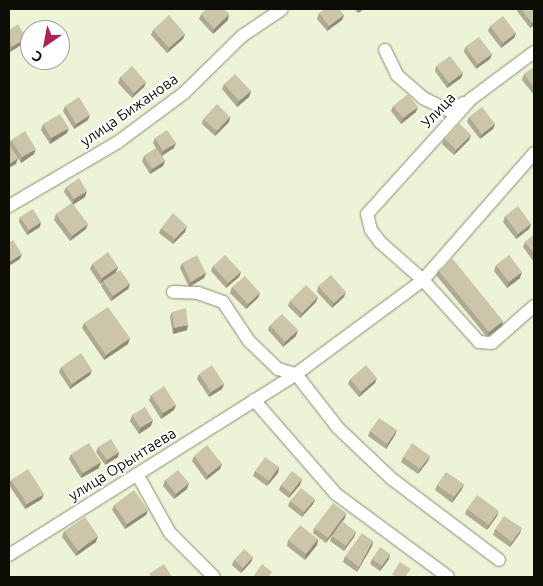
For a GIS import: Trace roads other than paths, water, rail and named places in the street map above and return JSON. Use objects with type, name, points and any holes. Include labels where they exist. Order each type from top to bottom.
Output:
[{"type":"street","name":"улица Бижанова","points":[[9,206],[118,142],[184,93],[242,36],[282,9]]},
{"type":"street","points":[[385,50],[397,74],[423,98],[450,111],[471,99]]},
{"type":"street","name":"Улица","points":[[423,280],[371,230],[367,214],[375,201],[471,99],[534,52]]},
{"type":"street","name":"улица Орынтаева","points":[[9,555],[296,374],[423,280],[534,153]]},
{"type":"street","points":[[423,280],[479,342],[485,344],[492,343],[534,306]]},
{"type":"street","points":[[173,292],[198,293],[223,302],[249,341],[278,369],[296,374],[338,428],[392,479],[499,560]]},
{"type":"street","points":[[254,400],[336,494],[427,572],[448,577]]},
{"type":"street","points":[[137,474],[170,533],[214,577]]}]
